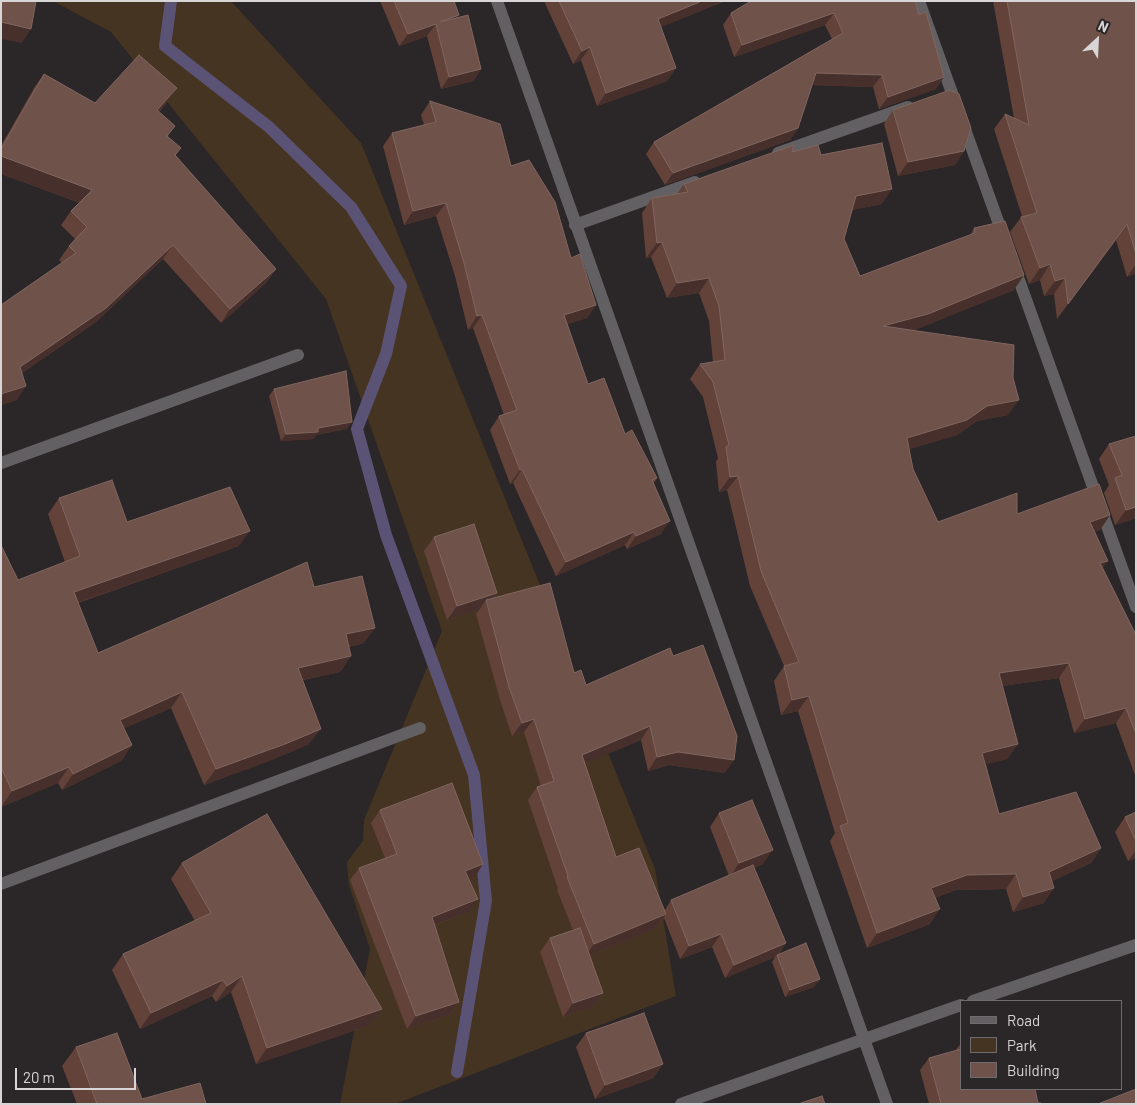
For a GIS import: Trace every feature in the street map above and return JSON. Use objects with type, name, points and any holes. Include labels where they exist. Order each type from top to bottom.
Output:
[{"type":"street","points":[[497,1],[886,1104]]},
{"type":"street","points":[[919,1],[947,94],[1136,607]]},
{"type":"street","points":[[763,158],[923,102]]},
{"type":"street","points":[[575,225],[707,178]]},
{"type":"street","points":[[1,463],[298,355]]},
{"type":"street","points":[[1,884],[420,728]]},
{"type":"street","points":[[975,1000],[1136,945]]},
{"type":"street","points":[[681,1104],[960,1005]]},
{"type":"green space","points":[[53,1],[231,1],[361,143],[655,869],[676,996],[395,1104],[340,1104],[370,949],[349,885],[347,862],[363,841],[364,820],[442,631],[326,299],[111,32]]},
{"type":"building","points":[[1,1],[36,1],[31,29],[1,22]]},
{"type":"building","points":[[394,1],[454,1],[459,15],[440,22],[468,15],[481,69],[449,77],[436,24],[408,34]]},
{"type":"building","points":[[559,1],[702,1],[658,19],[676,68],[606,93],[590,47],[582,51]]},
{"type":"building","points":[[751,1],[915,1],[919,15],[926,12],[944,77],[888,97],[882,75],[816,73],[798,128],[673,173],[654,142],[843,33],[834,13],[742,45],[731,13]]},
{"type":"building","points":[[1007,1],[1136,1],[1136,254],[1127,224],[1068,304],[1065,278],[1055,281],[1050,264],[1040,268],[1021,217],[1037,213],[1005,114],[1029,125]]},
{"type":"building","points":[[139,55],[177,88],[157,110],[175,126],[167,136],[181,148],[175,155],[276,269],[230,309],[173,245],[106,308],[20,367],[26,386],[1,394],[1,305],[76,253],[69,246],[87,227],[71,211],[92,190],[1,156],[1,149],[44,74],[95,103]]},
{"type":"building","points":[[950,90],[959,94],[971,128],[964,151],[908,162],[893,110]]},
{"type":"building","points":[[430,101],[500,124],[511,166],[529,160],[555,202],[571,258],[580,254],[596,305],[564,315],[588,384],[604,378],[625,434],[632,430],[657,478],[652,480],[670,521],[636,536],[634,532],[566,562],[522,469],[520,470],[499,416],[517,410],[482,315],[477,316],[446,203],[413,211],[392,133],[436,122]]},
{"type":"building","points":[[882,143],[892,189],[856,196],[844,239],[860,276],[975,233],[974,228],[1005,221],[1024,275],[928,314],[883,326],[1014,345],[1013,378],[1019,400],[987,406],[967,420],[907,438],[913,469],[938,522],[1017,493],[1017,514],[1099,484],[1110,515],[1090,522],[1108,561],[1100,563],[1136,635],[1136,734],[1126,708],[1085,719],[1069,663],[999,673],[1018,744],[982,753],[999,814],[1076,792],[1101,848],[1049,872],[1054,888],[1023,897],[1016,874],[967,875],[931,888],[940,909],[877,933],[840,826],[848,823],[809,696],[792,700],[784,666],[799,662],[761,571],[738,476],[730,477],[726,447],[729,445],[713,382],[700,364],[725,360],[719,306],[709,278],[677,283],[662,242],[657,243],[652,198],[688,192],[684,184],[794,145],[792,152],[818,145],[821,155]]},
{"type":"building","points":[[346,371],[352,422],[318,428],[318,432],[286,434],[274,389]]},
{"type":"building","points":[[1136,436],[1136,507],[1126,510],[1115,478],[1122,475],[1109,444]]},
{"type":"building","points":[[112,480],[127,522],[230,487],[250,531],[74,592],[98,653],[307,562],[314,587],[362,576],[375,628],[346,634],[351,656],[298,668],[321,729],[216,769],[182,692],[120,720],[132,745],[73,774],[69,767],[12,791],[1,767],[1,545],[18,580],[80,556],[59,498]]},
{"type":"building","points":[[474,524],[497,593],[457,606],[434,537]]},
{"type":"building","points":[[550,583],[574,673],[581,670],[586,685],[670,648],[673,656],[703,645],[737,736],[734,760],[678,752],[657,757],[650,726],[582,755],[616,857],[639,848],[666,914],[594,944],[567,877],[537,787],[554,781],[534,719],[522,723],[509,687],[486,600]]},
{"type":"building","points":[[452,783],[483,864],[465,871],[478,899],[432,917],[459,1002],[416,1016],[359,868],[397,854],[380,810]]},
{"type":"building","points":[[752,800],[773,850],[739,863],[719,813]]},
{"type":"building","points":[[1136,812],[1136,841],[1125,817]]},
{"type":"building","points":[[267,814],[382,1009],[267,1048],[242,976],[227,986],[223,980],[151,1013],[123,954],[211,913],[182,863]]},
{"type":"building","points":[[753,865],[786,943],[734,965],[721,934],[689,946],[671,900]]},
{"type":"building","points":[[580,928],[603,993],[573,1003],[550,938]]},
{"type":"building","points":[[806,943],[820,979],[790,990],[777,955]]},
{"type":"building","points":[[644,1013],[663,1064],[605,1085],[586,1033]]},
{"type":"building","points":[[117,1033],[142,1099],[200,1083],[206,1104],[97,1104],[76,1047]]},
{"type":"building","points":[[960,1049],[960,1090],[1035,1090],[1038,1103],[1041,1104],[941,1104],[929,1058]]},
{"type":"building","points":[[1136,1089],[1136,1104],[1098,1104]]},
{"type":"building","points":[[822,1096],[825,1104],[798,1104]]},
{"type":"waterway","points":[[171,1],[165,46],[269,127],[351,207],[401,286],[386,354],[357,429],[386,535],[474,775],[486,901],[457,1072]]}]
